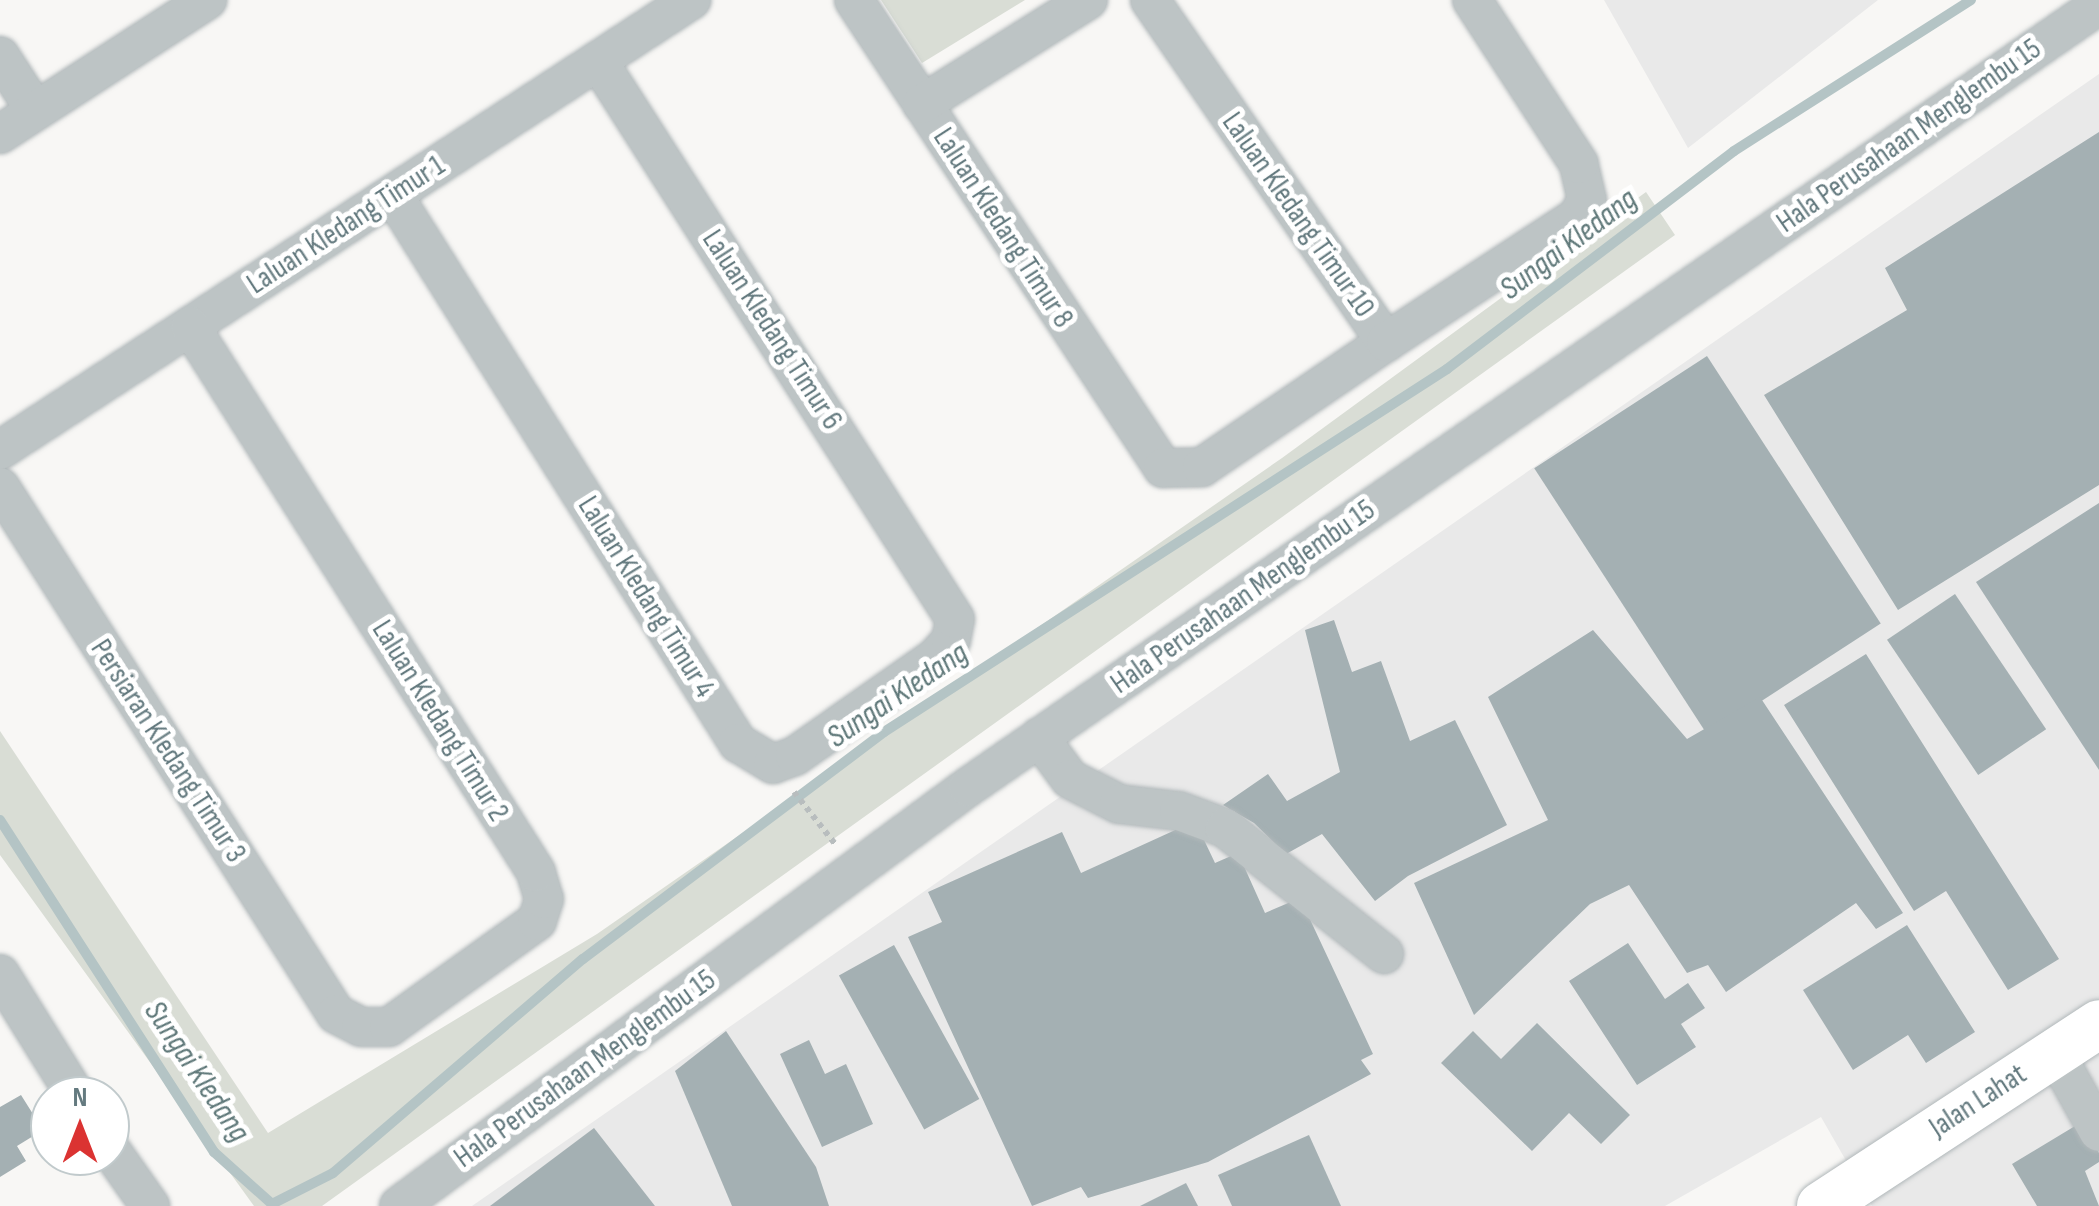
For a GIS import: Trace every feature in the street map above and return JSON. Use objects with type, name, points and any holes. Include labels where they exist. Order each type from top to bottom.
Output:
[{"type":"main road","name":"Jalan Lahat","points":[[1786,1206],[1840,1192],[2099,1024]]},
{"type":"street","points":[[0,134],[207,0]]},
{"type":"street","name":"Laluan Kledang Timur 1","points":[[0,450],[692,0]]},
{"type":"street","name":"Laluan Kledang Timur 8","points":[[854,0],[1163,468],[1202,467],[1386,342]]},
{"type":"street","points":[[922,104],[1088,0]]},
{"type":"street","name":"Laluan Kledang Timur 10","points":[[1150,0],[1386,342],[1576,217],[1588,182],[1472,0]]},
{"type":"street","name":"Hala Perusahaan Menglembu 15","points":[[399,1206],[1038,738],[2099,5]]},
{"type":"street","points":[[0,56],[36,110]]},
{"type":"street","name":"Laluan Kledang Timur 6","points":[[598,62],[947,599]]},
{"type":"street","name":"Laluan Kledang Timur 4","points":[[393,194],[738,742],[756,759],[773,764],[795,756],[935,658],[952,640],[955,619],[947,599]]},
{"type":"street","name":"Laluan Kledang Timur 2","points":[[190,326],[536,872],[544,899],[537,921],[389,1027],[361,1027],[336,1014]]},
{"type":"street","name":"Persiaran Kledang Timur 3","points":[[0,487],[336,1014]]},
{"type":"street","points":[[1038,738],[1070,780],[1120,804],[1180,811],[1225,828],[1384,954]]},
{"type":"street","points":[[0,974],[64,1076]]},
{"type":"street","points":[[2054,1052],[2099,1132]]},
{"type":"street","points":[[129,1176],[150,1206]]},
{"type":"path","points":[[784,779],[824,832]]},
{"type":"shaded area","points":[[881,0],[1025,0],[922,63]]},
{"type":"shaded area","points":[[1604,0],[1878,0],[1688,148]]},
{"type":"shaded area","points":[[2099,74],[2099,1206],[1872,1206],[1821,1117],[1665,1206],[472,1206]]},
{"type":"shaded area","points":[[1646,192],[1675,235],[322,1206],[254,1206],[0,855],[0,731],[268,1133],[597,934],[1282,458]]},
{"type":"building","points":[[2099,132],[2099,485],[1898,610],[1764,395],[1907,310],[1885,268]]},
{"type":"building","points":[[1707,356],[1881,624],[1708,736],[1534,468]]},
{"type":"building","points":[[2099,503],[2099,770],[1976,582]]},
{"type":"building","points":[[1955,594],[2046,729],[1978,775],[1887,640]]},
{"type":"building","points":[[1334,620],[1352,672],[1381,661],[1410,741],[1455,720],[1507,825],[1408,876],[1375,901],[1322,834],[1286,854],[1254,823],[1223,805],[1268,774],[1287,801],[1340,772],[1305,630]]},
{"type":"building","points":[[1593,630],[1687,739],[1760,697],[1903,913],[1876,929],[1856,903],[1726,992],[1708,965],[1687,973],[1629,885],[1590,904],[1474,1015],[1414,883],[1548,820],[1488,697]]},
{"type":"building","points":[[1866,654],[2059,959],[2008,990],[1946,891],[1914,911],[1784,705]]},
{"type":"building","points":[[1195,821],[1215,863],[1238,853],[1265,913],[1300,898],[1373,1054],[1361,1060],[1371,1074],[1208,1162],[1088,1198],[1081,1187],[1032,1206],[908,937],[942,922],[928,892],[1062,832],[1081,873]]},
{"type":"building","points":[[1907,925],[1975,1032],[1926,1063],[1908,1035],[1853,1070],[1803,990]]},
{"type":"building","points":[[1628,943],[1665,999],[1688,983],[1705,1008],[1681,1024],[1696,1047],[1637,1085],[1569,981]]},
{"type":"building","points":[[894,945],[979,1099],[924,1129],[839,976]]},
{"type":"building","points":[[1537,1023],[1630,1115],[1601,1144],[1569,1113],[1532,1151],[1441,1063],[1473,1031],[1501,1059]]},
{"type":"building","points":[[726,1031],[816,1167],[829,1206],[732,1206],[675,1071]]},
{"type":"building","points":[[809,1040],[825,1074],[846,1064],[873,1124],[822,1147],[780,1054]]},
{"type":"building","points":[[21,1095],[30,1109],[30,1138],[17,1146],[26,1161],[0,1177],[0,1107]]},
{"type":"building","points":[[2080,1123],[2099,1153],[2099,1162],[2085,1171],[2099,1206],[2037,1206],[2012,1164]]},
{"type":"building","points":[[594,1128],[655,1206],[490,1206]]},
{"type":"building","points":[[1309,1135],[1341,1206],[1232,1206],[1218,1175]]},
{"type":"building","points":[[1186,1183],[1198,1206],[1140,1206]]},
{"type":"waterway","name":"Sungai Kledang","points":[[0,820],[214,1152],[272,1204],[333,1173],[583,959],[884,732],[1447,369],[1734,151],[1971,0]]}]
